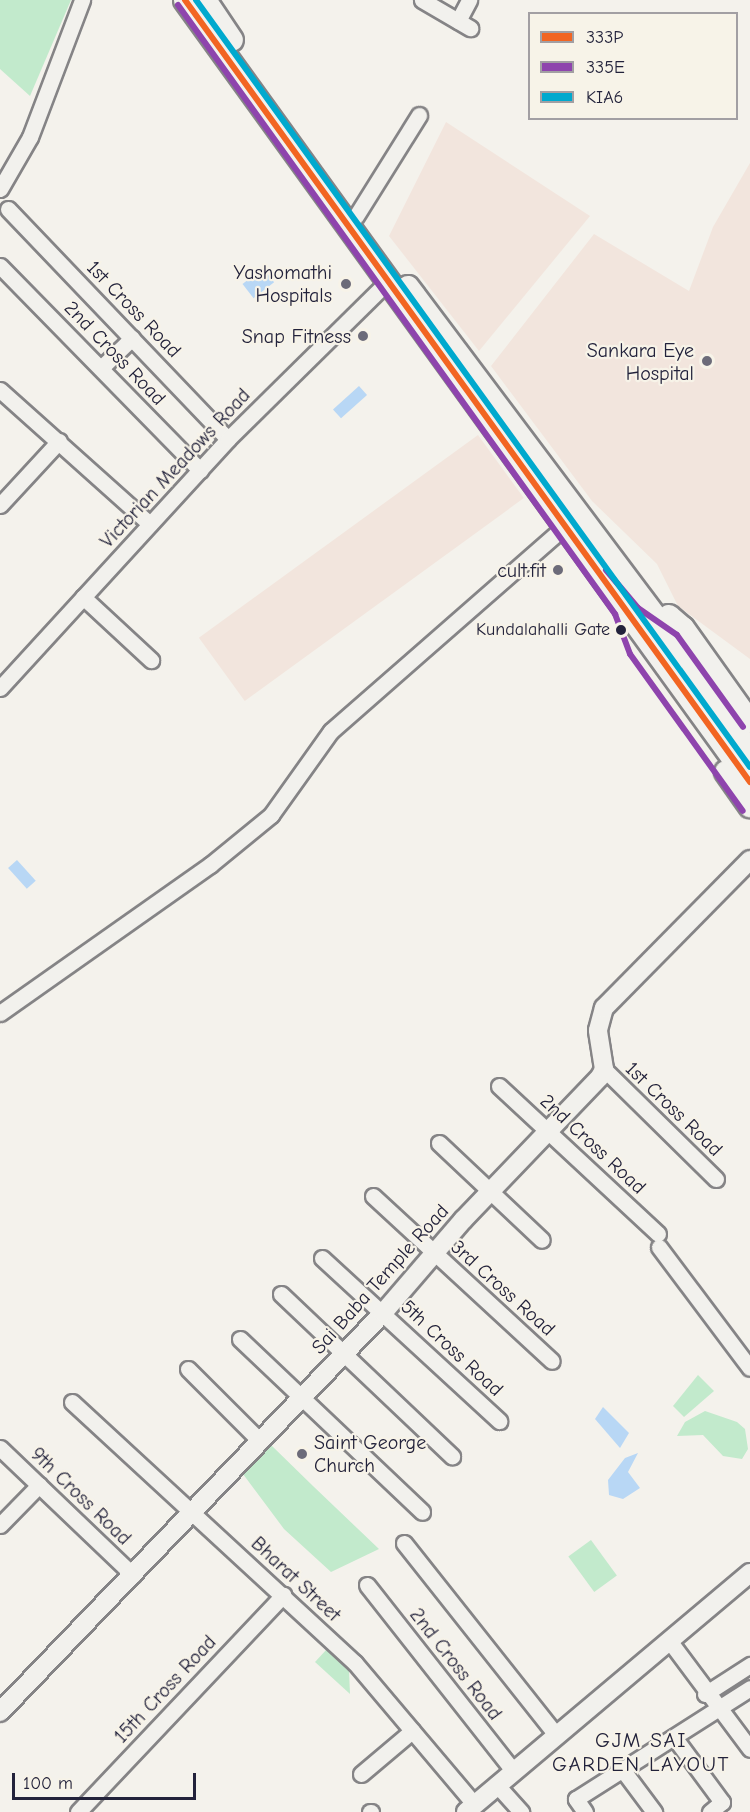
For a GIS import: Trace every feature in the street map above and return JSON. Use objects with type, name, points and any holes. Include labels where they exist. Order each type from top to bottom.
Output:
[{"type":"main road","points":[[185,0],[563,528],[634,606],[750,752]]},
{"type":"main road","points":[[204,0],[634,606],[750,782]]},
{"type":"main road","points":[[634,606],[683,628],[750,722]]},
{"type":"main road","points":[[634,606],[638,648],[750,806]]},
{"type":"street","points":[[0,189],[30,137],[82,0]]},
{"type":"street","points":[[422,0],[464,25],[470,0]]},
{"type":"street","points":[[356,216],[419,116]]},
{"type":"street","name":"1st Cross Road","points":[[8,209],[228,439]]},
{"type":"street","name":"2nd Cross Road","points":[[0,266],[200,470]]},
{"type":"street","name":"Victorian Meadows Road","points":[[0,688],[228,439],[387,282]]},
{"type":"street","points":[[100,368],[132,338]]},
{"type":"street","points":[[0,390],[150,524]]},
{"type":"street","points":[[0,505],[59,441]]},
{"type":"street","points":[[0,1013],[210,865],[271,815],[331,731],[563,528]]},
{"type":"street","points":[[83,597],[151,660]]},
{"type":"street","points":[[604,1069],[598,1030],[604,1008],[750,860]]},
{"type":"street","name":"1st Cross Road","points":[[604,1069],[716,1179]]},
{"type":"street","name":"Sai Baba Temple Road","points":[[0,1712],[383,1313],[490,1192],[604,1069]]},
{"type":"street","name":"2nd Cross Road","points":[[499,1086],[548,1131],[658,1241],[750,1368]]},
{"type":"street","points":[[439,1143],[542,1240]]},
{"type":"street","name":"3rd Cross Road","points":[[374,1196],[552,1361]]},
{"type":"street","name":"5th Cross Road","points":[[322,1258],[499,1421]]},
{"type":"street","points":[[281,1294],[452,1456]]},
{"type":"street","points":[[240,1339],[422,1512]]},
{"type":"street","points":[[188,1369],[260,1441]]},
{"type":"street","name":"Bharat Street","points":[[72,1402],[356,1663],[412,1731],[470,1808]]},
{"type":"street","name":"9th Cross Road","points":[[0,1448],[133,1575]]},
{"type":"street","points":[[0,1525],[39,1485]]},
{"type":"street","points":[[404,1543],[556,1735]]},
{"type":"street","points":[[470,1808],[512,1769],[671,1643],[750,1573]]},
{"type":"street","name":"2nd Cross Road","points":[[367,1586],[512,1769]]},
{"type":"street","name":"15th Cross Road","points":[[78,1812],[283,1595]]},
{"type":"street","points":[[671,1643],[705,1694],[719,1708],[750,1749]]},
{"type":"street","points":[[705,1694],[750,1665]]},
{"type":"street","points":[[585,1812],[576,1799],[750,1688]]},
{"type":"street","points":[[361,1774],[412,1731]]},
{"type":"street","points":[[674,1737],[722,1802],[710,1812]]},
{"type":"street","points":[[622,1769],[654,1812]]},
{"type":"street","points":[[495,1784],[521,1812]]},
{"type":"shaded area","points":[[446,122],[590,216],[479,351],[389,236]]},
{"type":"shaded area","points":[[750,163],[750,659],[678,606],[657,564],[592,501],[491,366],[594,234],[689,291],[713,227]]},
{"type":"shaded area","points":[[478,435],[524,498],[245,701],[199,638]]},
{"type":"green space","points":[[0,0],[71,0],[30,96],[0,69]]},
{"type":"green space","points":[[698,1375],[714,1391],[684,1417],[673,1406]]},
{"type":"green space","points":[[705,1411],[737,1422],[745,1429],[748,1449],[742,1459],[723,1456],[703,1435],[677,1436],[685,1422]]},
{"type":"green space","points":[[271,1445],[379,1549],[331,1572],[284,1529],[243,1474]]},
{"type":"green space","points":[[591,1540],[617,1576],[594,1592],[568,1556]]},
{"type":"green space","points":[[327,1649],[349,1671],[350,1694],[315,1662]]},
{"type":"water","points":[[263,268],[274,282],[254,298],[243,284]]},
{"type":"water","points":[[359,386],[367,395],[341,418],[333,409]]},
{"type":"water","points":[[17,860],[36,881],[27,889],[8,868]]},
{"type":"water","points":[[603,1407],[629,1433],[620,1448],[595,1419]]},
{"type":"water","points":[[638,1453],[628,1472],[640,1488],[623,1499],[609,1495],[608,1480],[625,1458]]},
{"type":"transit line","name":"333P","points":[[185,0],[750,782]]},
{"type":"transit line","name":"KIA6","points":[[196,0],[750,767]]},
{"type":"transit line","name":"335E","points":[[178,5],[615,614],[630,654],[743,811]]},
{"type":"transit line","name":"335E","points":[[606,570],[638,608],[677,635],[743,727]]},
{"type":"place","name":"Yashomathi Hospitals","points":[[346,284]]},
{"type":"place","name":"Snap Fitness","points":[[363,336]]},
{"type":"place","name":"Sankara Eye Hospital","points":[[707,361]]},
{"type":"place","name":"cult.fit","points":[[558,570]]},
{"type":"place","name":"Kundalahalli Gate","points":[[621,630]]},
{"type":"place","name":"Saint George Church","points":[[302,1454]]},
{"type":"district","name":"GJM SAI GARDEN LAYOUT","points":[[641,1752]]}]
